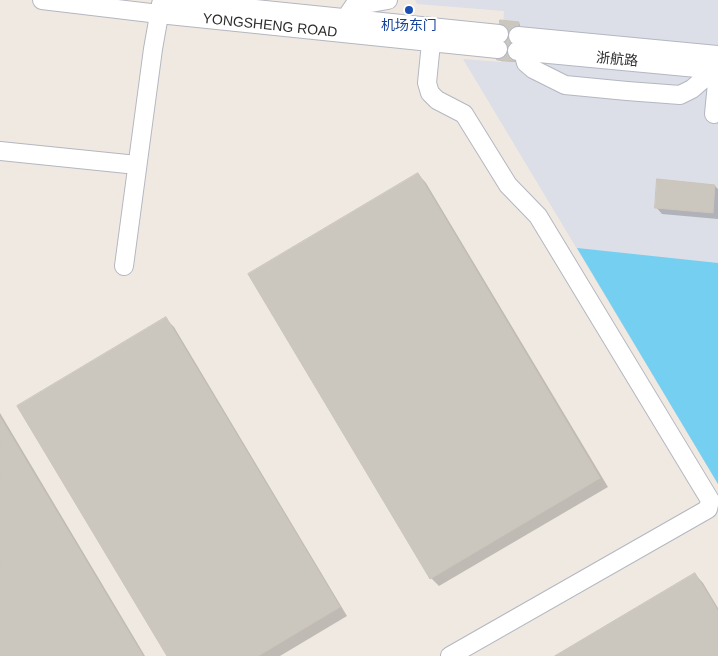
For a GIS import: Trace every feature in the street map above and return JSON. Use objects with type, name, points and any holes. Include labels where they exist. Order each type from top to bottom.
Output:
[{"type":"street","name":"YONGSHENG ROAD","points":[[42,0],[348,14],[498,41],[431,43],[348,14]]},
{"type":"street","points":[[348,14],[388,0]]},
{"type":"street","points":[[124,266],[153,49],[163,5]]},
{"type":"street","points":[[431,43],[427,83],[430,93],[437,100],[464,114],[508,184],[538,216],[710,500],[708,509],[450,656]]},
{"type":"street","name":"浙航路","points":[[519,46],[717,62],[692,89],[680,95],[627,91],[565,84],[533,69],[526,63],[519,46]]},
{"type":"street","points":[[714,114],[717,62]]},
{"type":"street","points":[[0,151],[137,165]]},
{"type":"shaded area","points":[[415,0],[718,0],[718,484],[463,59],[501,62],[504,11],[417,4]]},
{"type":"water","points":[[577,248],[718,263],[718,484]]},
{"type":"building","points":[[500,20],[519,22],[516,61],[497,60]]},
{"type":"building","points":[[418,173],[600,478],[430,579],[248,274]]},
{"type":"building","points":[[657,179],[715,185],[713,213],[655,208]]},
{"type":"building","points":[[166,317],[340,607],[258,656],[167,656],[17,406]]},
{"type":"building","points":[[0,417],[143,656],[0,656]]},
{"type":"building","points":[[695,573],[718,611],[718,656],[555,656]]},
{"type":"place","name":"机场东门","points":[[409,10]]}]
